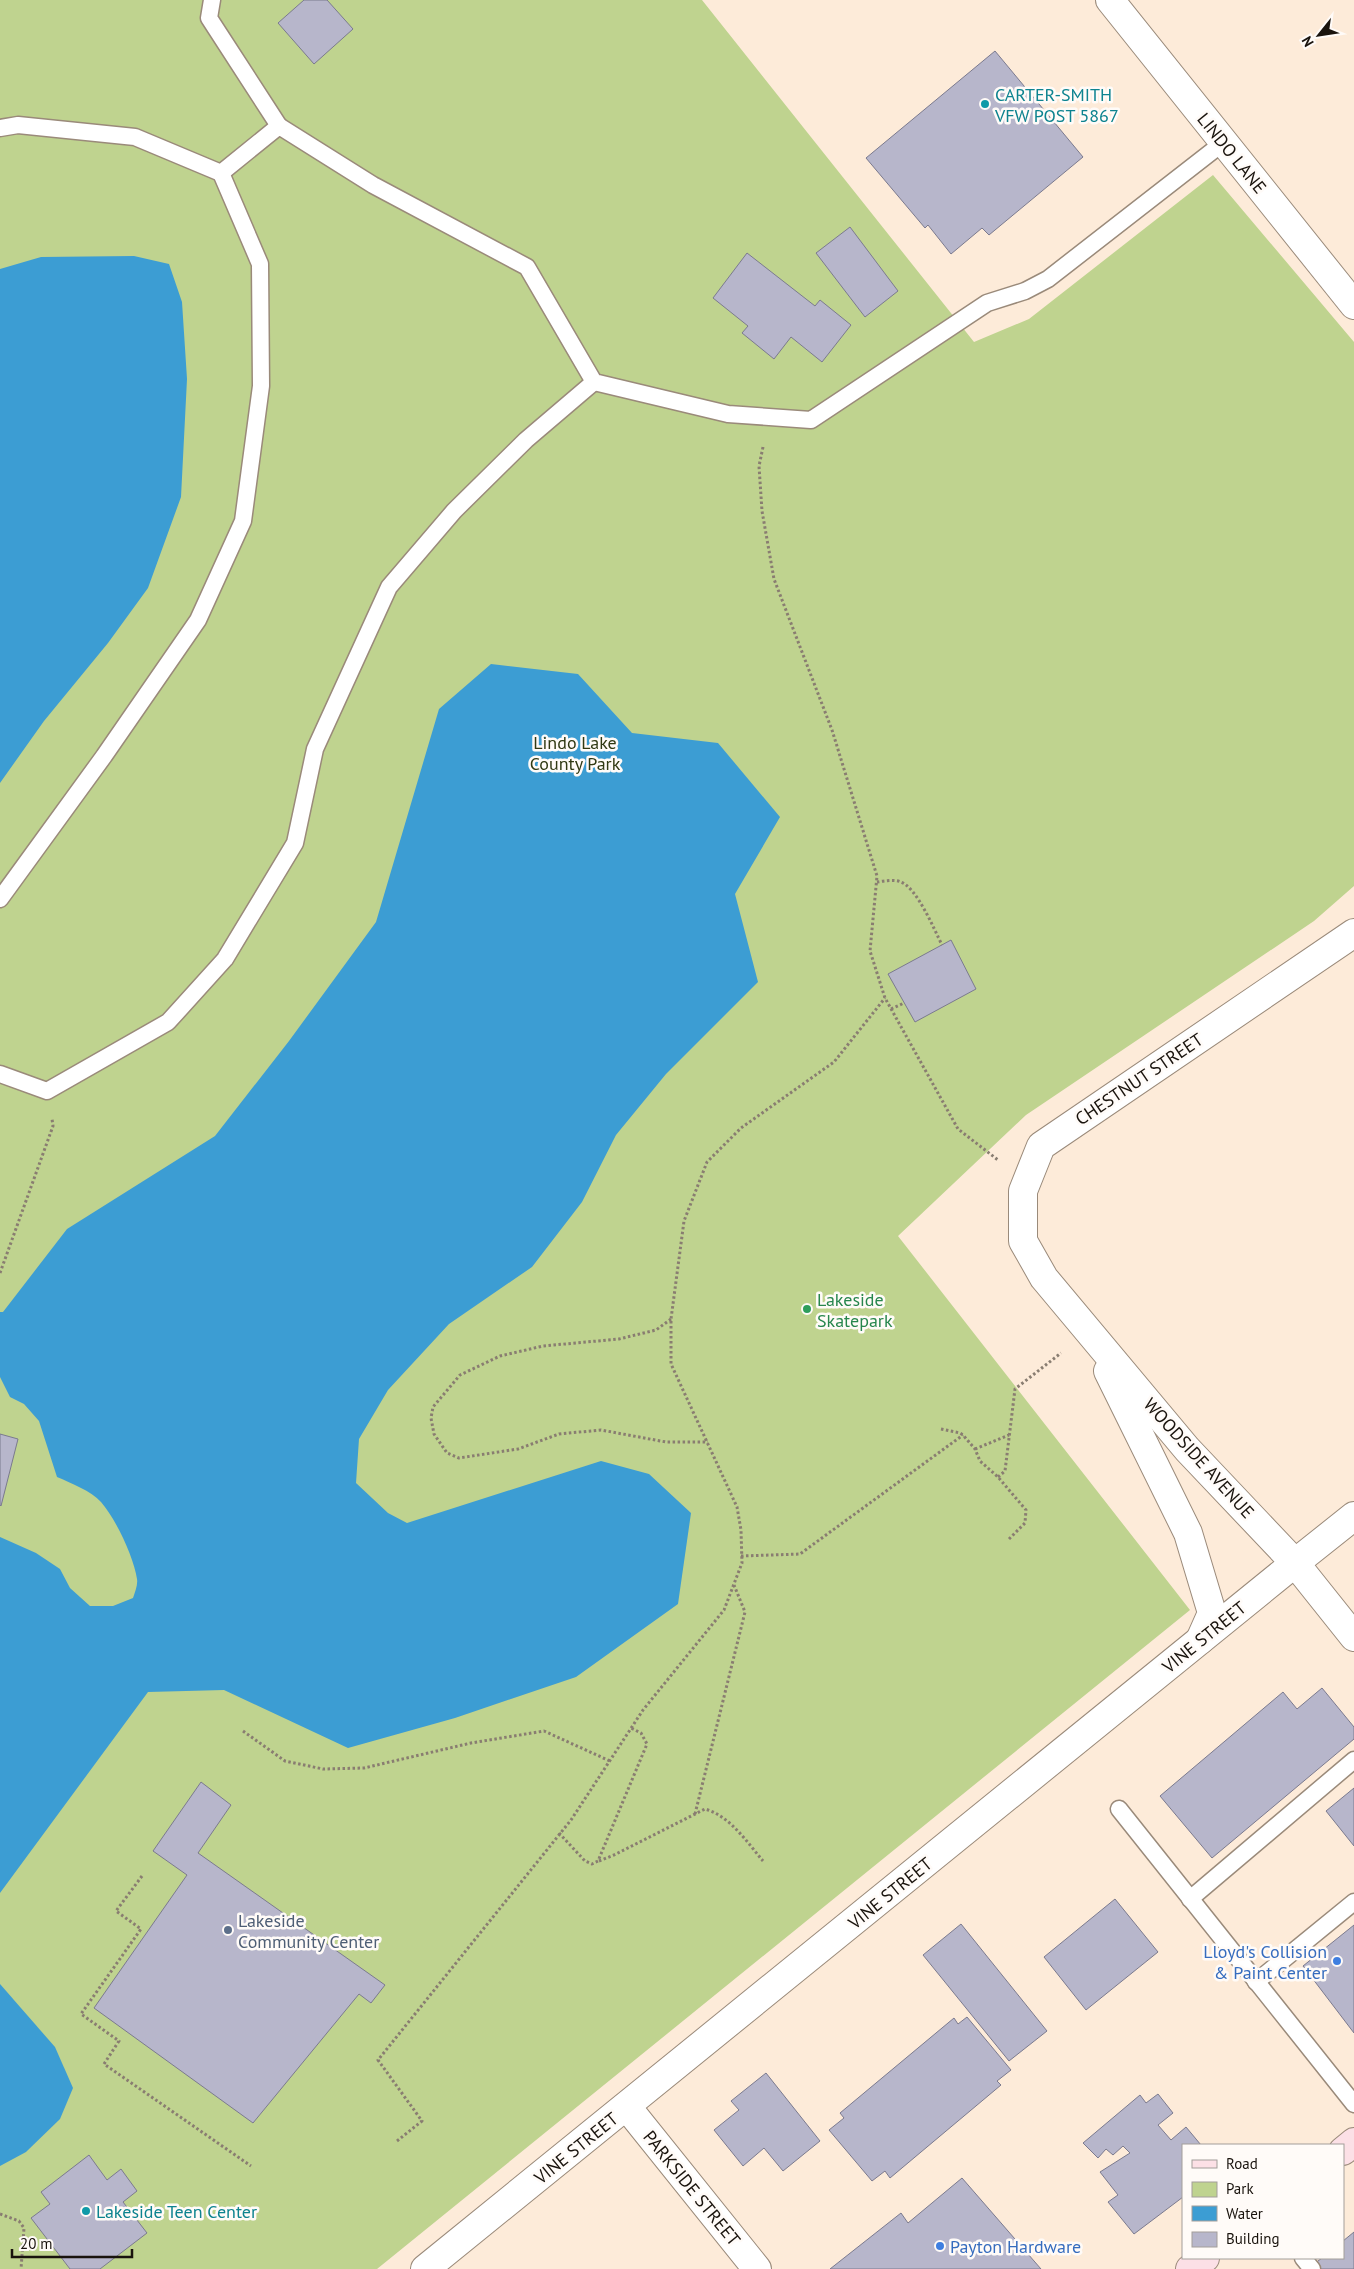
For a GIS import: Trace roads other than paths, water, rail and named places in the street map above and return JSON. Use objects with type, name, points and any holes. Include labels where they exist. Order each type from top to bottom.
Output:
[{"type":"main road","points":[[1344,2150],[1354,2142]]},
{"type":"main road","points":[[1190,2269],[1204,2259]]},
{"type":"street","name":"LINDO LANE","points":[[1110,0],[1354,306]]},
{"type":"street","name":"CHESTNUT STREET","points":[[1044,1278],[1023,1241],[1023,1191],[1041,1146],[1354,933]]},
{"type":"street","name":"WOODSIDE AVENUE","points":[[1044,1278],[1188,1449],[1295,1563],[1354,1637]]},
{"type":"street","points":[[1088,1329],[1188,1533],[1212,1613],[1200,1640]]},
{"type":"street","name":"VINE STREET","points":[[425,2269],[1354,1516]]},
{"type":"street","name":"PARKSIDE STREET","points":[[627,2107],[757,2269]]},
{"type":"lane","points":[[212,0],[209,18],[279,126],[373,185],[527,268],[594,382],[728,414],[811,420],[987,303],[1048,280],[1224,142]]},
{"type":"lane","points":[[0,128],[18,125],[135,137],[220,173],[260,264],[261,386],[243,521],[198,620],[104,756],[0,899]]},
{"type":"lane","points":[[220,173],[279,126]]},
{"type":"lane","points":[[0,1074],[47,1091],[168,1022],[225,959],[295,843],[315,749],[389,588],[454,511],[526,440],[594,382]]},
{"type":"lane","points":[[1190,1899],[1354,1760]]},
{"type":"lane","points":[[1119,1809],[1354,2104]]},
{"type":"lane","points":[[1256,1982],[1354,1902]]},
{"type":"lane","points":[[1304,2259],[1312,2269]]},
{"type":"water","points":[[134,256],[169,264],[182,302],[187,379],[181,497],[148,588],[108,643],[44,721],[0,783],[0,269],[41,257]]},
{"type":"water","points":[[491,664],[578,674],[632,733],[718,743],[780,817],[735,894],[758,982],[666,1074],[616,1135],[582,1202],[532,1267],[449,1324],[388,1390],[359,1439],[356,1483],[388,1513],[407,1523],[601,1461],[649,1474],[691,1513],[678,1604],[576,1677],[455,1718],[348,1748],[224,1690],[148,1692],[0,1893],[0,1537],[36,1553],[60,1569],[70,1588],[90,1606],[113,1606],[133,1598],[137,1581],[128,1550],[107,1509],[92,1494],[57,1477],[39,1421],[24,1404],[10,1397],[0,1377],[0,1312],[3,1312],[67,1229],[215,1136],[289,1041],[376,922],[439,709]]},
{"type":"water","points":[[0,1984],[55,2047],[73,2088],[60,2119],[26,2152],[0,2166]]},
{"type":"place","name":"CARTER-SMITH VFW POST 5867","points":[[985,104]]},
{"type":"place","name":"Lakeside Skatepark","points":[[807,1309]]},
{"type":"place","name":"Lakeside Community Center","points":[[228,1930]]},
{"type":"place","name":"Lloyd's Collision & Paint Center","points":[[1337,1961]]},
{"type":"place","name":"Lakeside Teen Center","points":[[86,2211]]},
{"type":"place","name":"Payton Hardware","points":[[940,2246]]},
{"type":"park label","name":"Lindo Lake County Park","points":[[575,752]]}]
